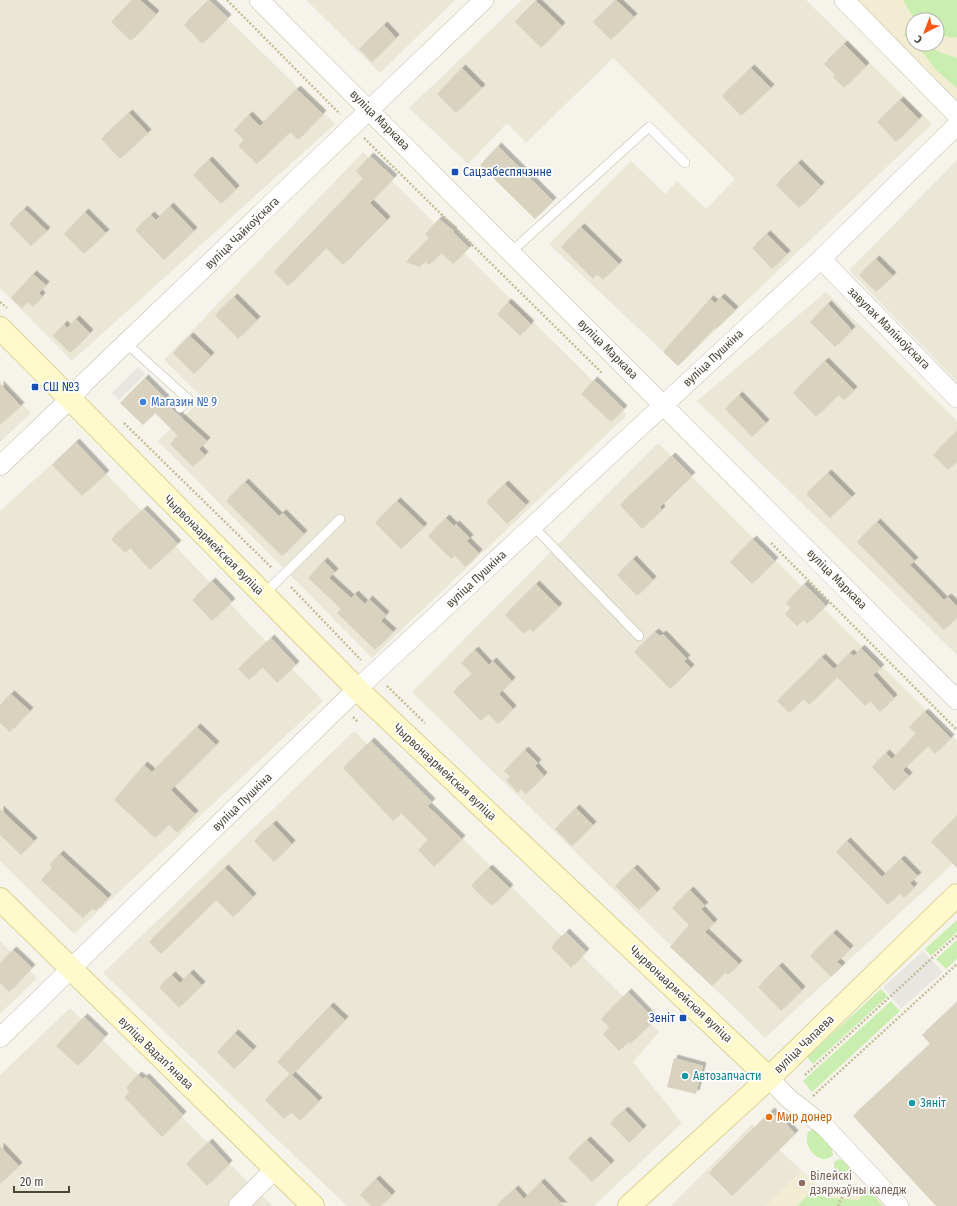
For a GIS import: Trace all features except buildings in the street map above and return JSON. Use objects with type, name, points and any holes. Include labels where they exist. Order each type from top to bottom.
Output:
[{"type":"main road","name":"Чырвонаармейская вуліца","points":[[0,328],[357,689],[769,1078]]},
{"type":"main road","name":"вуліца Чапаева","points":[[629,1206],[769,1078],[957,894]]},
{"type":"main road","name":"вуліца Вадапʼянава","points":[[0,899],[313,1206]]},
{"type":"street","name":"вуліца Маркава","points":[[259,0],[664,404],[957,700]]},
{"type":"street","name":"вуліца Чайкоўскага","points":[[0,466],[70,399],[84,383],[484,0]]},
{"type":"street","points":[[844,0],[957,115]]},
{"type":"street","name":"вуліца Пушкіна","points":[[0,1038],[357,689],[821,259],[957,125]]},
{"type":"street","name":"завулак Маліноўскага","points":[[821,259],[957,398]]},
{"type":"street","name":"Чырвонаармейская вуліца","points":[[769,1078],[789,1099],[824,1126],[899,1206]]},
{"type":"street","points":[[238,1206],[275,1169]]},
{"type":"lane","points":[[511,252],[649,128],[685,162]]},
{"type":"lane","points":[[126,343],[189,400],[180,408]]},
{"type":"lane","points":[[264,594],[340,519]]},
{"type":"lane","points":[[533,526],[639,636]]},
{"type":"path","points":[[227,0],[608,379]]},
{"type":"path","points":[[122,420],[281,577],[366,664]]},
{"type":"path","points":[[766,538],[957,730]]},
{"type":"path","points":[[805,1075],[957,935]]},
{"type":"path","points":[[810,1099],[957,964]]},
{"type":"path","points":[[838,1206],[849,1183]]},
{"type":"shaded area","points":[[0,0],[209,0],[335,124],[72,361],[0,288]]},
{"type":"shaded area","points":[[306,0],[455,0],[380,73]]},
{"type":"shaded area","points":[[522,0],[806,0],[932,124],[678,366],[549,244],[631,161],[665,194],[677,181],[706,209],[735,179],[613,58],[526,143],[507,123],[468,164],[409,108]]},
{"type":"shaded area","points":[[853,0],[957,0],[957,105]]},
{"type":"shaded area","points":[[363,152],[627,415],[372,658],[158,441],[203,398],[164,360]]},
{"type":"shaded area","points":[[957,160],[957,382],[849,270]]},
{"type":"shaded area","points":[[826,292],[957,421],[957,655],[697,401]]},
{"type":"shaded area","points":[[138,367],[145,374],[119,400],[112,393]]},
{"type":"shaded area","points":[[0,381],[31,413],[0,442]]},
{"type":"shaded area","points":[[76,442],[323,701],[74,934],[0,861],[0,511]]},
{"type":"shaded area","points":[[658,443],[957,741],[957,860],[765,1038],[412,692]]},
{"type":"shaded area","points":[[354,731],[659,1032],[633,1062],[682,1123],[594,1206],[347,1206],[103,973]]},
{"type":"shaded area","points":[[0,941],[37,978],[0,1014]]},
{"type":"shaded area","points":[[923,951],[943,972],[901,1009],[883,987]]},
{"type":"shaded area","points":[[70,1008],[273,1206],[0,1206],[0,1075]]},
{"type":"shaded area","points":[[752,1124],[802,1171],[766,1206],[671,1206]]},
{"type":"shaded area","name":"Вілейскі дзяржаўны каледж","points":[[802,1171],[827,1195],[875,1196],[885,1206],[766,1206]]},
{"type":"green space","points":[[903,0],[957,0],[957,37],[952,38],[945,36],[945,12],[910,12]]},
{"type":"green space","points":[[922,52],[939,52],[957,58],[957,88],[936,70]]},
{"type":"green space","points":[[957,920],[957,932],[931,956],[925,949]]},
{"type":"green space","points":[[957,940],[957,959],[946,969],[936,959]]},
{"type":"green space","points":[[881,989],[888,996],[813,1064],[807,1057]]},
{"type":"green space","points":[[891,1001],[900,1011],[812,1092],[803,1081]]},
{"type":"green space","points":[[816,1127],[831,1145],[833,1155],[829,1158],[825,1159],[817,1157],[808,1146],[808,1132]]},
{"type":"green space","points":[[839,1159],[849,1164],[852,1170],[850,1180],[843,1183],[838,1178],[835,1171],[834,1162]]},
{"type":"green space","points":[[866,1187],[883,1206],[797,1206],[814,1189],[826,1198],[859,1200]]},
{"type":"place","name":"Сацзабеспячэнне","points":[[455,172]]},
{"type":"place","name":"СШ №3","points":[[35,387]]},
{"type":"place","name":"Магазин № 9","points":[[143,402]]},
{"type":"place","name":"Зеніт","points":[[683,1018]]},
{"type":"place","name":"Автозапчасти","points":[[685,1076]]},
{"type":"place","name":"Зяніт","points":[[912,1103]]},
{"type":"place","name":"Мир донер","points":[[769,1117]]},
{"type":"place","name":"Вілейскі дзяржаўны каледж","points":[[802,1183]]}]
